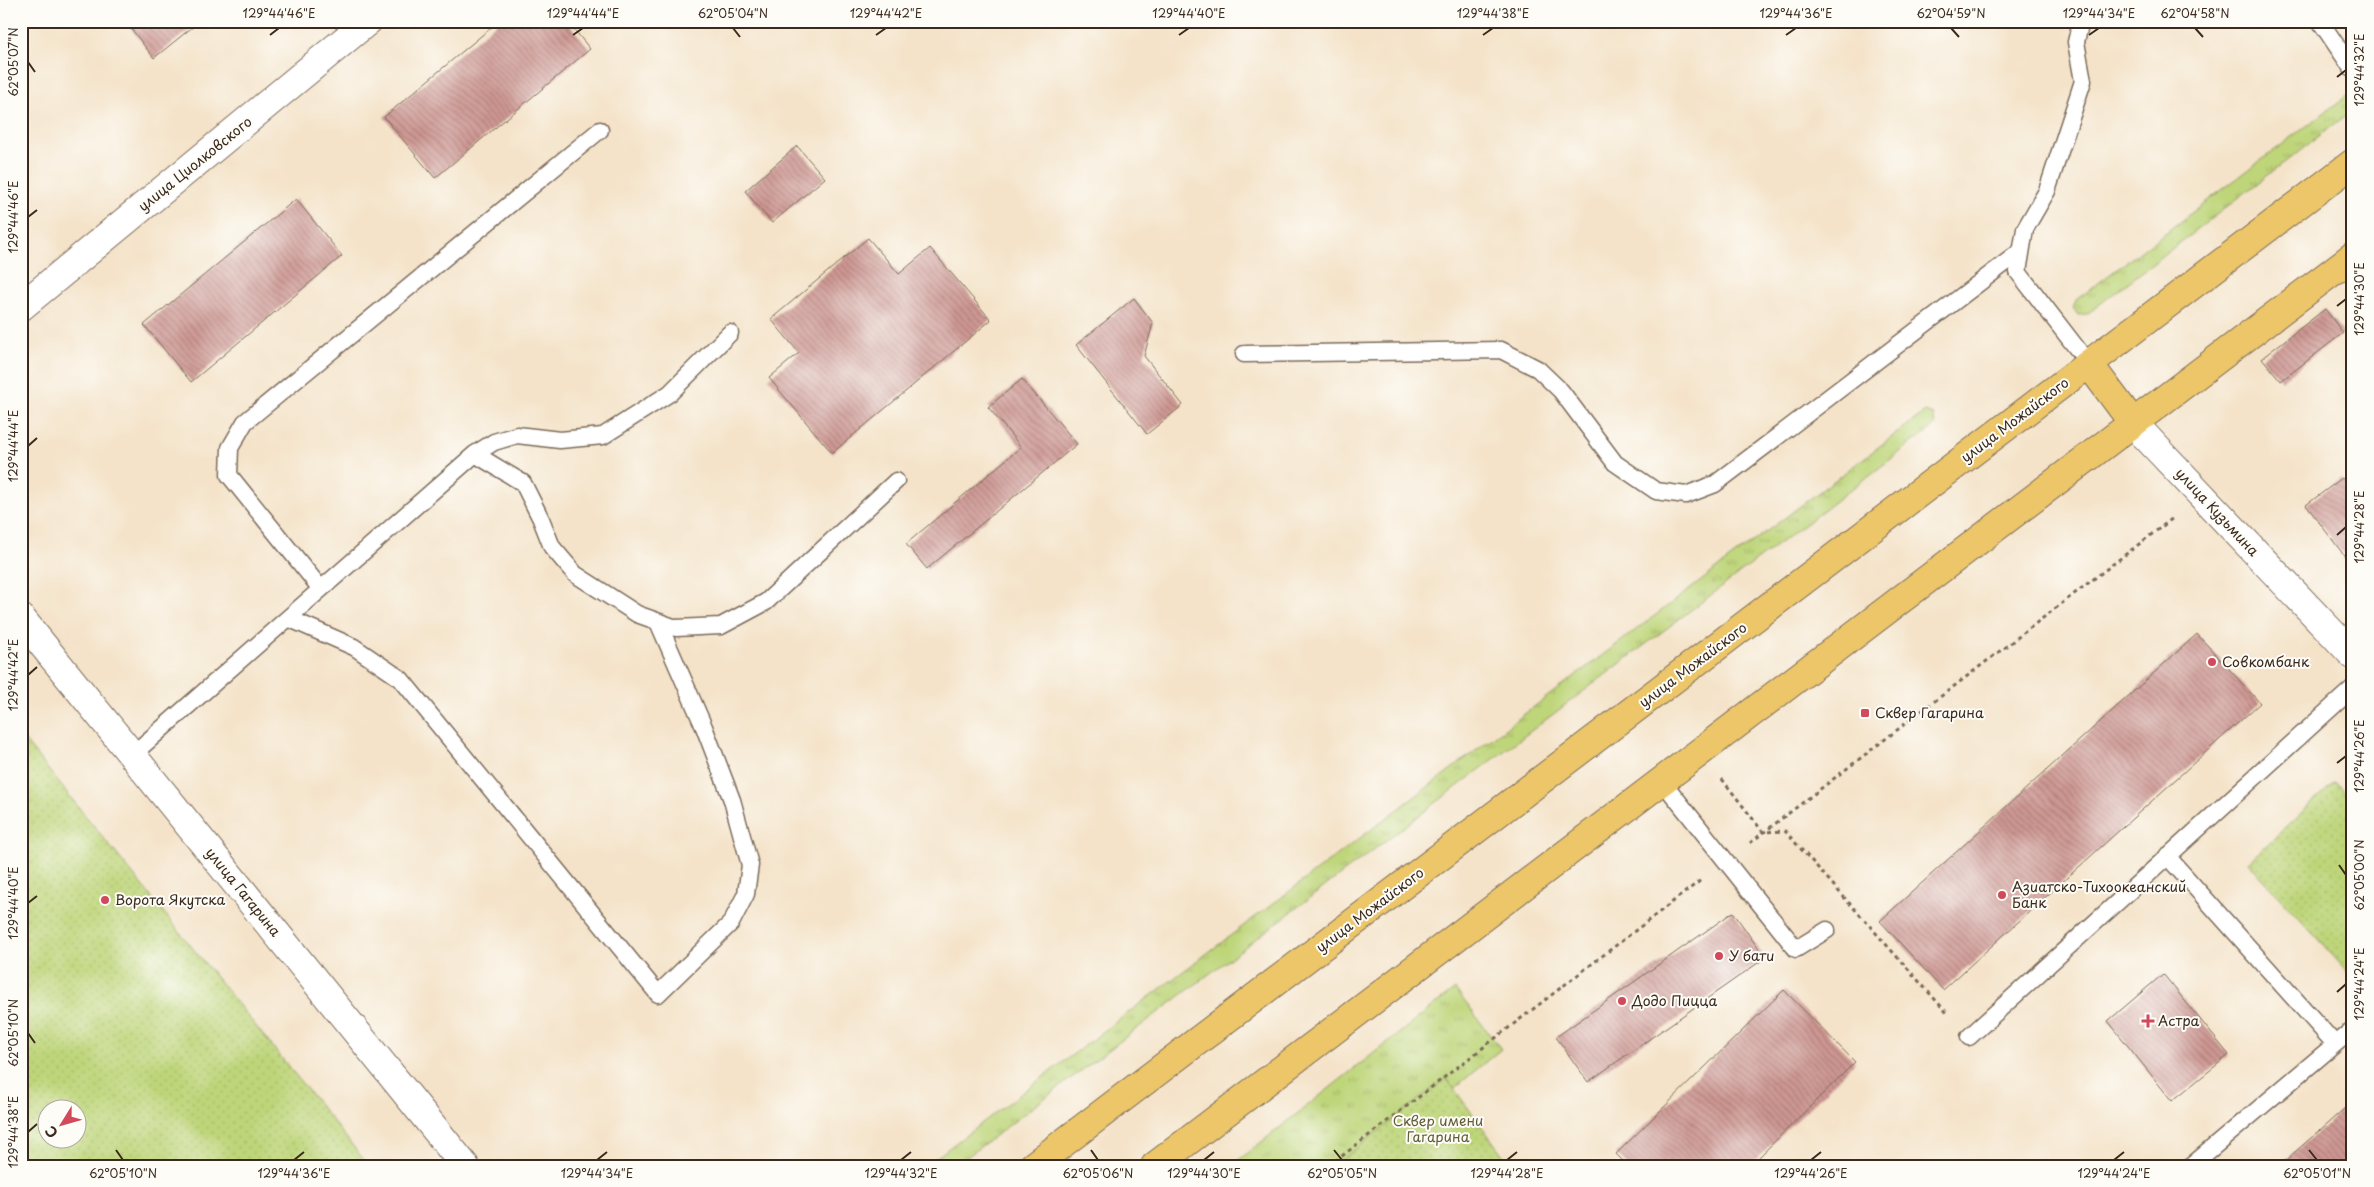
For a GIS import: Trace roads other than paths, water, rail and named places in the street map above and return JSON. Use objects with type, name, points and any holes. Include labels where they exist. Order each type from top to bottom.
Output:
[{"type":"main road","name":"улица Можайского","points":[[1033,1166],[2353,164]]},
{"type":"main road","points":[[1155,1166],[2353,256]]},
{"type":"main road","name":"улица Кузьмина","points":[[2089,364],[2133,423]]},
{"type":"street","name":"улица Циолковского","points":[[21,307],[368,21]]},
{"type":"street","name":"улица Кузьмина","points":[[2133,423],[2353,655]]},
{"type":"street","name":"улица Гагарина","points":[[21,618],[465,1166]]},
{"type":"lane","points":[[2081,21],[2076,42],[2084,81],[2047,191],[2025,229],[2018,272],[2089,364]]},
{"type":"lane","points":[[2320,21],[2353,70]]},
{"type":"lane","points":[[321,589],[229,475],[230,448],[245,422],[600,130]]},
{"type":"lane","points":[[1244,354],[1501,350],[1538,369],[1561,391],[1615,463],[1656,491],[1686,496],[1715,484],[2021,251]]},
{"type":"lane","points":[[132,755],[475,454],[494,442],[517,435],[560,440],[604,436],[670,393],[730,333]]},
{"type":"lane","points":[[475,454],[523,483],[541,518],[552,547],[575,574],[637,614],[676,628],[721,626],[766,602],[896,481]]},
{"type":"lane","points":[[288,618],[354,647],[402,679],[658,994],[731,923],[746,894],[750,865],[732,800],[704,727],[658,622]]},
{"type":"lane","points":[[1969,1037],[2353,688]]},
{"type":"lane","points":[[1662,781],[1796,949],[1827,930]]},
{"type":"lane","points":[[2167,856],[2335,1044]]},
{"type":"lane","points":[[2191,1166],[2353,1029]]},
{"type":"place","name":"Совкомбанк","points":[[2212,662]]},
{"type":"place","name":"Сквер Гагарина","points":[[1865,713]]},
{"type":"place","name":"Азиатско-Тихоокеанский Банк","points":[[2002,895]]},
{"type":"place","name":"Ворота Якутска","points":[[105,900]]},
{"type":"place","name":"У бати","points":[[1719,956]]},
{"type":"place","name":"Додо Пицца","points":[[1622,1001]]},
{"type":"place","name":"Астра","points":[[2148,1021]]},
{"type":"park label","name":"Сквер имени Гагарина","points":[[1438,1130]]}]
